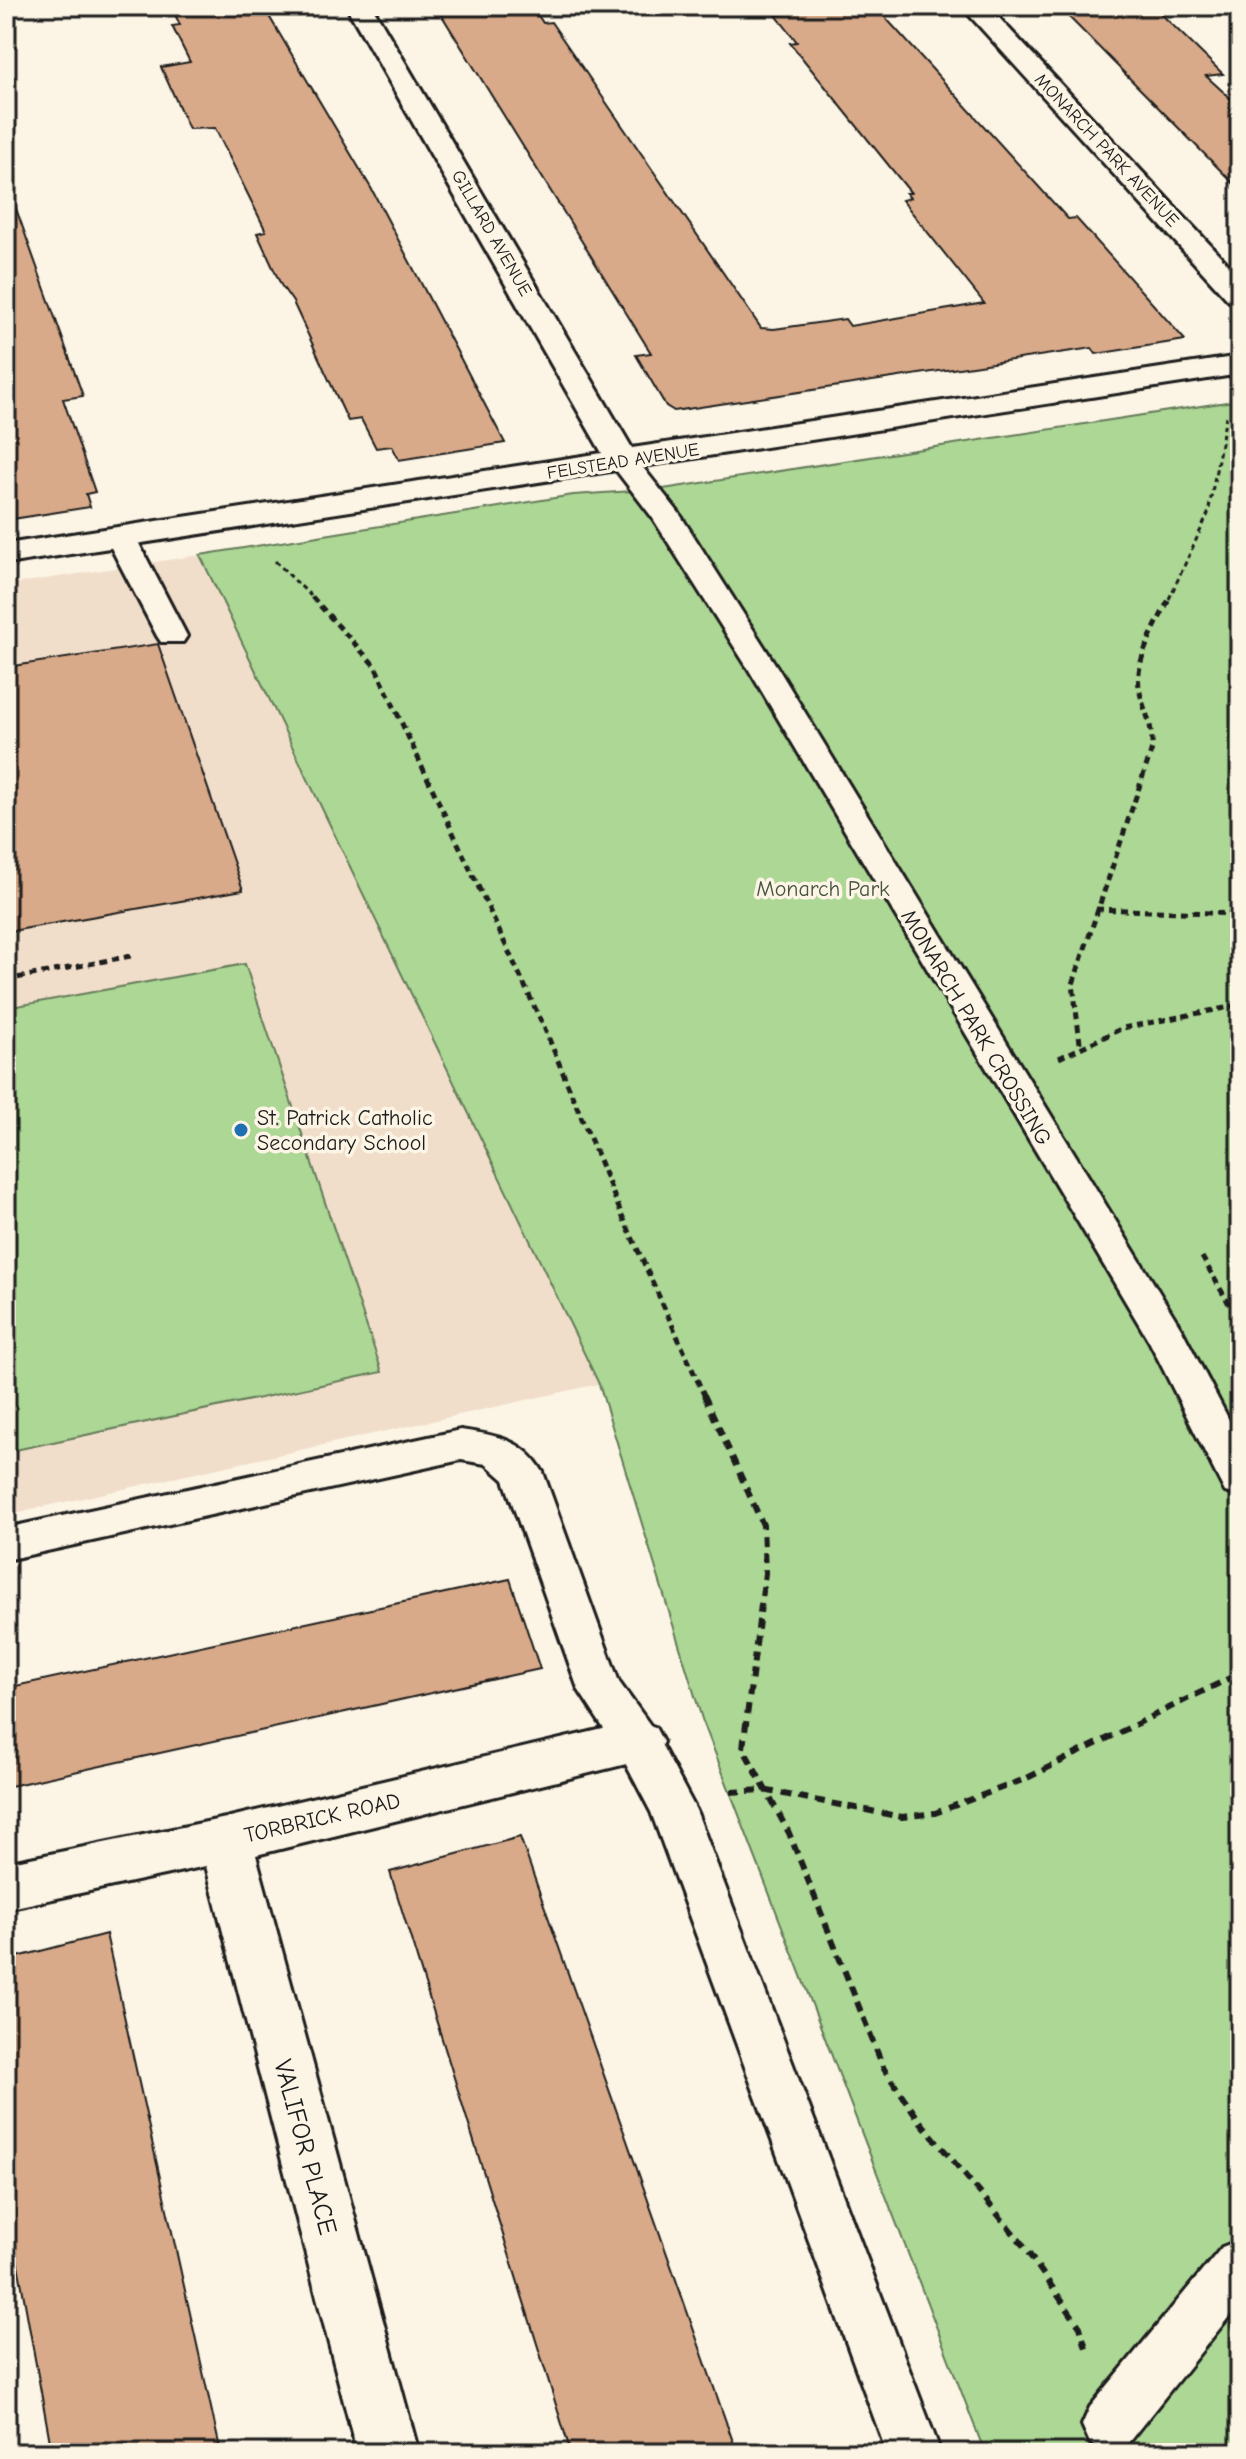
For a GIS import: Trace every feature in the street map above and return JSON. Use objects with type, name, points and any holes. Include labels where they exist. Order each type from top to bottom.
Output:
[{"type":"street","name":"GILLARD AVENUE","points":[[359,6],[623,461]]},
{"type":"street","name":"MONARCH PARK AVENUE","points":[[974,6],[1240,295]]},
{"type":"street","name":"FELSTEAD AVENUE","points":[[6,554],[1240,365]]},
{"type":"street","name":"TORBRICK ROAD","points":[[6,1886],[226,1840],[637,1742]]},
{"type":"street","name":"VALIFOR PLACE","points":[[226,1840],[388,2453]]},
{"type":"lane","name":"MONARCH PARK CROSSING","points":[[623,461],[664,513],[764,670],[1015,1091],[1167,1338],[1240,1481]]},
{"type":"lane","points":[[120,536],[172,636]]},
{"type":"lane","points":[[6,1544],[461,1445],[497,1450],[522,1472],[600,1689],[637,1742],[670,1805],[914,2453]]},
{"type":"lane","points":[[1109,2425],[1240,2264]]},
{"type":"path","points":[[1228,410],[1208,514],[1146,649],[1139,686],[1153,726],[1152,749],[1127,831],[1096,909],[1073,984],[1080,1043],[1138,1022],[1240,1005]]},
{"type":"path","points":[[268,549],[272,559],[353,638],[375,666],[544,1027],[621,1213],[763,1525],[765,1573],[743,1748],[763,1790],[789,1833],[884,2069],[919,2120],[970,2177],[1020,2241],[1080,2327],[1109,2425]]},
{"type":"path","points":[[1096,909],[1240,914]]},
{"type":"path","points":[[6,980],[131,956]]},
{"type":"path","points":[[1202,1257],[1240,1323]]},
{"type":"path","points":[[670,1805],[715,1793],[763,1790],[867,1813],[902,1817],[935,1813],[1025,1779],[1240,1673]]},
{"type":"shaded area","name":"St. Patrick Catholic Secondary School","points":[[200,555],[599,1384],[6,1515],[6,585]]},
{"type":"green space","name":"Monarch Park","points":[[1240,400],[1240,2453],[985,2453],[702,1719],[599,1384],[200,555],[573,495],[663,489]]},
{"type":"green space","points":[[245,964],[382,1372],[6,1452],[6,1008]]},
{"type":"building","points":[[171,6],[263,6],[371,188],[505,443],[399,460],[392,446],[376,448],[361,419],[348,421],[257,233],[266,231],[215,128],[189,129],[161,67],[190,62],[172,26],[180,25]]},
{"type":"building","points":[[436,6],[532,6],[543,23],[551,22],[761,328],[774,329],[845,319],[850,326],[984,303],[902,200],[910,198],[906,193],[911,193],[790,43],[797,42],[776,15],[788,14],[781,6],[875,6],[1068,219],[1076,218],[1185,340],[1096,354],[1092,348],[674,411],[666,406],[636,355],[651,353]]},
{"type":"building","points":[[1058,6],[1153,6],[1223,74],[1206,76],[1240,107],[1240,190]]},
{"type":"building","points":[[14,203],[83,396],[63,399],[95,492],[86,494],[90,507],[6,520],[6,204]]},
{"type":"building","points":[[158,644],[243,890],[6,932],[6,667]]},
{"type":"building","points":[[510,1579],[540,1669],[6,1787],[6,1688]]},
{"type":"building","points":[[520,1837],[737,2453],[571,2453],[390,1872]]},
{"type":"building","points":[[106,1934],[221,2453],[52,2453],[6,2198],[6,1960]]},
{"type":"place","name":"St. Patrick Catholic Secondary School","points":[[241,1130]]}]
